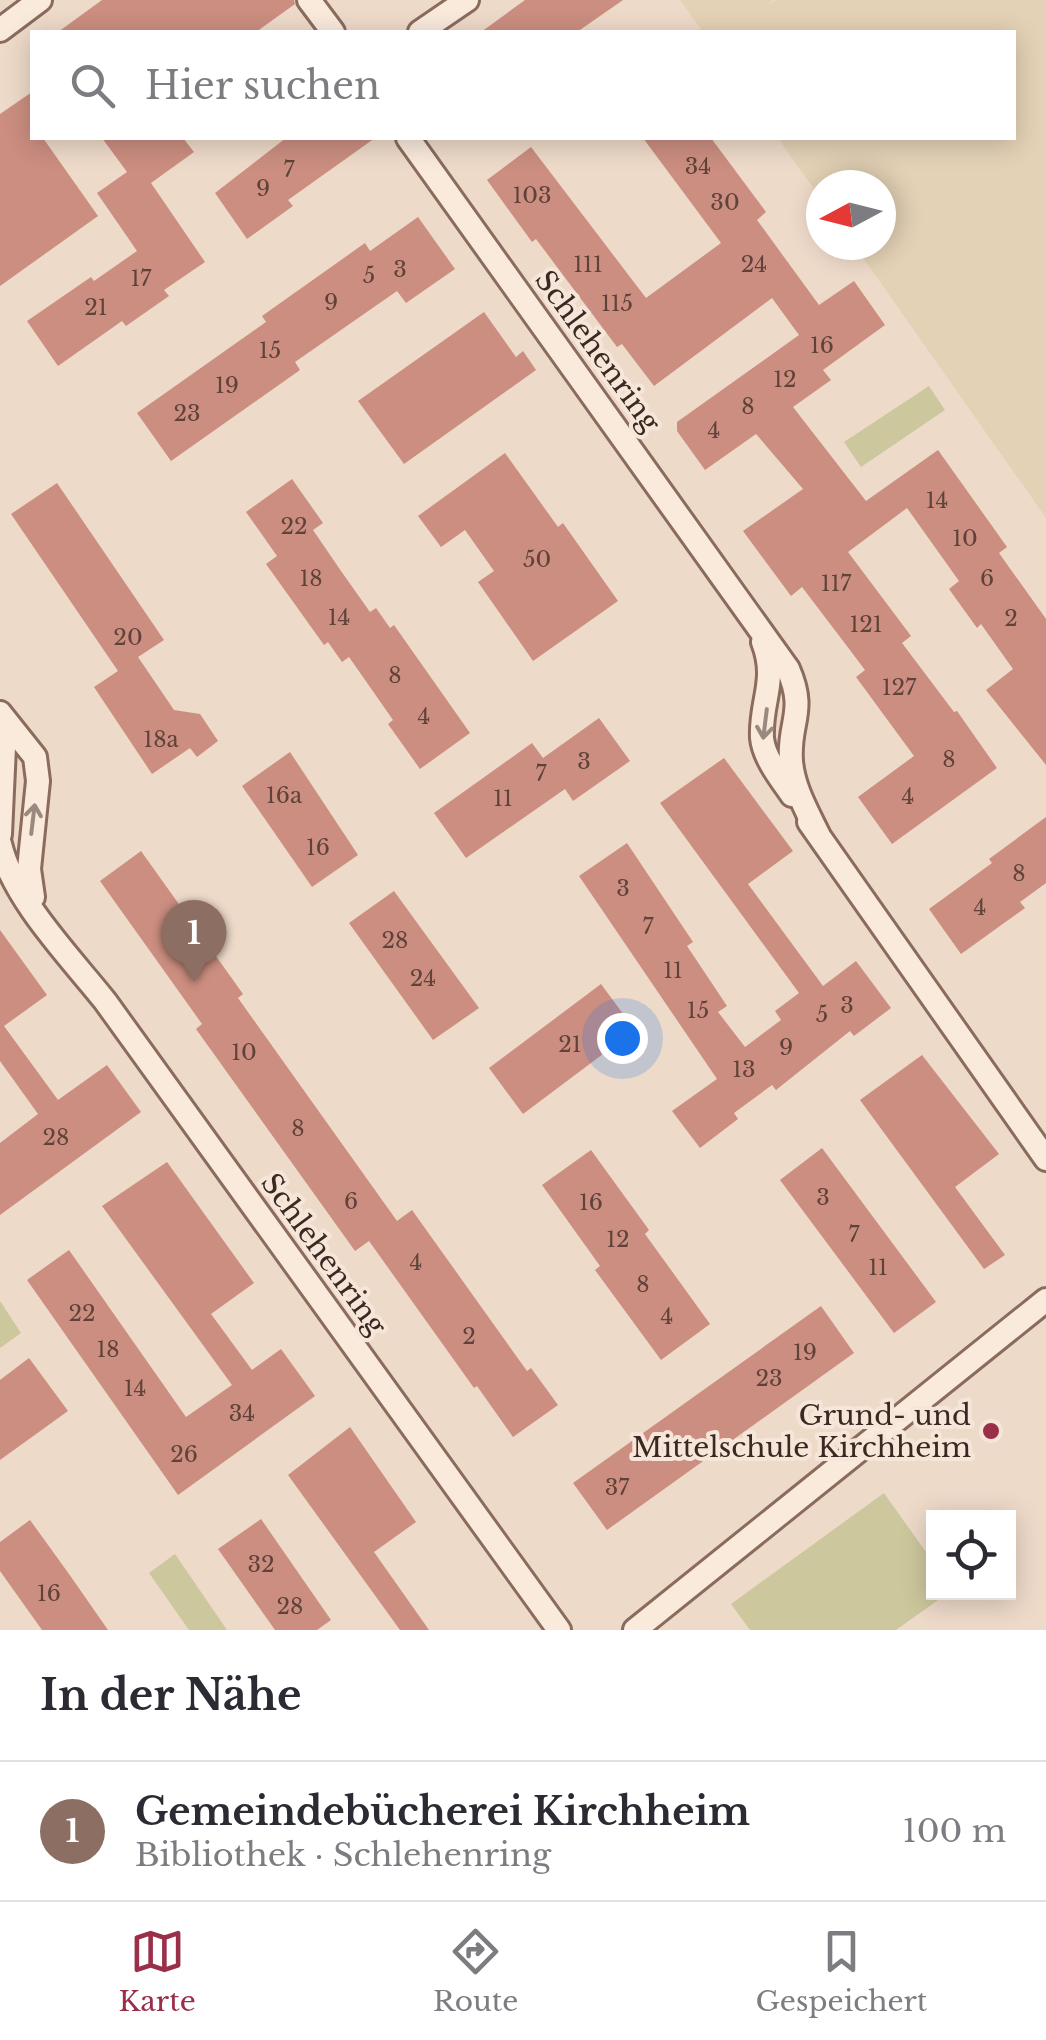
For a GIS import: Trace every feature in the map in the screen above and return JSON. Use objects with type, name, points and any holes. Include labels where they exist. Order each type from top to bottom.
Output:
[{"type":"street","points":[[0,30],[40,0]]},
{"type":"street","points":[[309,0],[332,30]]},
{"type":"street","points":[[423,30],[467,0]]},
{"type":"street","name":"Schlehenring","points":[[409,140],[788,669],[798,690],[791,758],[796,788],[818,834]]},
{"type":"street","name":"Schlehenring","points":[[739,600],[758,629],[770,660],[771,684],[762,740],[774,766],[1046,1159]]},
{"type":"street","name":"Schlehenring","points":[[0,713],[34,757],[38,781],[29,869],[37,915]]},
{"type":"street","points":[[0,728],[4,747],[0,834]]},
{"type":"street","name":"Schlehenring","points":[[0,844],[37,915],[114,1014],[559,1630]]},
{"type":"street","points":[[635,1630],[1046,1300]]},
{"type":"shaded area","points":[[680,0],[773,0],[768,5],[776,0],[1046,0],[1046,518],[865,260],[896,260],[896,170],[806,170],[806,178],[779,140],[1016,140],[1016,30],[702,30]]},
{"type":"shaded area","points":[[929,386],[945,410],[861,467],[844,442]]},
{"type":"shaded area","points":[[0,1301],[21,1333],[0,1348]]},
{"type":"shaded area","points":[[884,1493],[926,1552],[926,1600],[938,1600],[896,1630],[750,1630],[731,1604]]},
{"type":"shaded area","points":[[175,1554],[227,1630],[189,1630],[149,1573]]},
{"type":"building","points":[[102,0],[294,0],[295,4],[259,30],[61,30]]},
{"type":"building","points":[[525,0],[623,0],[580,30],[484,30]]},
{"type":"building","points":[[30,93],[30,140],[44,140],[98,216],[0,286],[0,114]]},
{"type":"building","points":[[103,140],[185,140],[194,152],[151,183],[205,262],[164,290],[169,296],[126,326],[122,321],[58,366],[27,321],[137,251],[97,193],[127,172]]},
{"type":"building","points":[[283,140],[372,140],[288,200],[293,206],[247,239],[215,193]]},
{"type":"building","points":[[644,140],[712,140],[766,212],[757,220],[819,305],[854,281],[885,325],[823,370],[831,380],[793,407],[866,501],[938,450],[1007,547],[999,553],[1046,619],[1046,765],[986,690],[1013,669],[981,624],[977,628],[949,589],[959,581],[907,508],[848,552],[911,636],[902,643],[997,768],[892,844],[858,797],[914,756],[856,677],[865,670],[837,633],[802,587],[791,596],[743,531],[803,489],[756,434],[705,470],[677,431],[677,422],[799,335],[772,298],[654,386],[622,344],[617,347],[487,180],[531,147],[646,298],[721,243]]},
{"type":"building","points":[[418,217],[455,269],[406,303],[397,291],[295,362],[300,370],[171,461],[137,413],[266,322],[262,316],[365,243],[370,251]]},
{"type":"building","points":[[484,312],[516,357],[523,351],[536,370],[404,464],[358,401]]},
{"type":"building","points":[[505,453],[558,527],[563,523],[618,601],[533,661],[478,582],[494,571],[465,530],[441,547],[418,516]]},
{"type":"building","points":[[292,479],[323,523],[313,530],[341,571],[370,612],[376,608],[390,628],[394,625],[470,733],[420,769],[388,724],[393,720],[349,657],[342,662],[328,642],[324,645],[266,564],[277,556],[246,512]]},
{"type":"building","points":[[57,483],[164,640],[138,657],[174,710],[200,714],[218,741],[197,757],[190,748],[152,774],[94,687],[118,671],[11,514]]},
{"type":"building","points":[[599,718],[630,761],[573,801],[565,789],[466,858],[434,813],[532,743],[543,758]]},
{"type":"building","points":[[290,752],[358,855],[312,887],[242,786]]},
{"type":"building","points":[[724,758],[793,851],[748,884],[823,986],[856,961],[891,1008],[854,1036],[850,1031],[776,1090],[772,1085],[734,1113],[738,1119],[700,1148],[672,1111],[717,1079],[579,876],[627,843],[693,942],[687,946],[727,1006],[718,1012],[745,1047],[781,1020],[775,1011],[799,993],[660,803]]},
{"type":"building","points":[[1046,817],[1046,883],[1020,902],[1025,908],[961,954],[929,909]]},
{"type":"building","points":[[141,851],[243,994],[238,998],[397,1221],[412,1210],[527,1371],[531,1368],[558,1405],[513,1437],[369,1241],[355,1251],[196,1029],[202,1024],[100,881]]},
{"type":"building","points":[[394,891],[479,1008],[433,1040],[349,923]]},
{"type":"building","points":[[0,930],[47,995],[4,1026],[58,1100],[107,1065],[141,1112],[0,1215],[0,1143],[38,1114],[0,1061]]},
{"type":"building","points":[[601,984],[635,1030],[523,1114],[489,1068]]},
{"type":"building","points":[[922,1055],[999,1154],[955,1187],[1005,1255],[984,1269],[860,1100]]},
{"type":"building","points":[[822,1148],[936,1302],[894,1333],[780,1180]]},
{"type":"building","points":[[591,1150],[710,1324],[661,1360],[595,1270],[600,1266],[542,1185]]},
{"type":"building","points":[[167,1162],[254,1283],[211,1314],[252,1370],[281,1349],[315,1396],[178,1495],[27,1280],[69,1250],[186,1417],[232,1385],[102,1206]]},
{"type":"building","points":[[821,1306],[854,1353],[607,1530],[573,1483]]},
{"type":"building","points":[[29,1358],[68,1411],[0,1460],[0,1380]]},
{"type":"building","points":[[350,1427],[416,1522],[374,1552],[429,1630],[400,1630],[288,1475]]},
{"type":"building","points":[[261,1519],[331,1620],[317,1630],[275,1630],[218,1549]]},
{"type":"building","points":[[30,1520],[108,1630],[42,1630],[0,1571],[0,1542]]},
{"type":"place","name":"Gemeindebücherei Kirchheim","points":[[194,982]]},
{"type":"place","name":"Grund- und Mittelschule Kirchheim","points":[[991,1431]]}]
